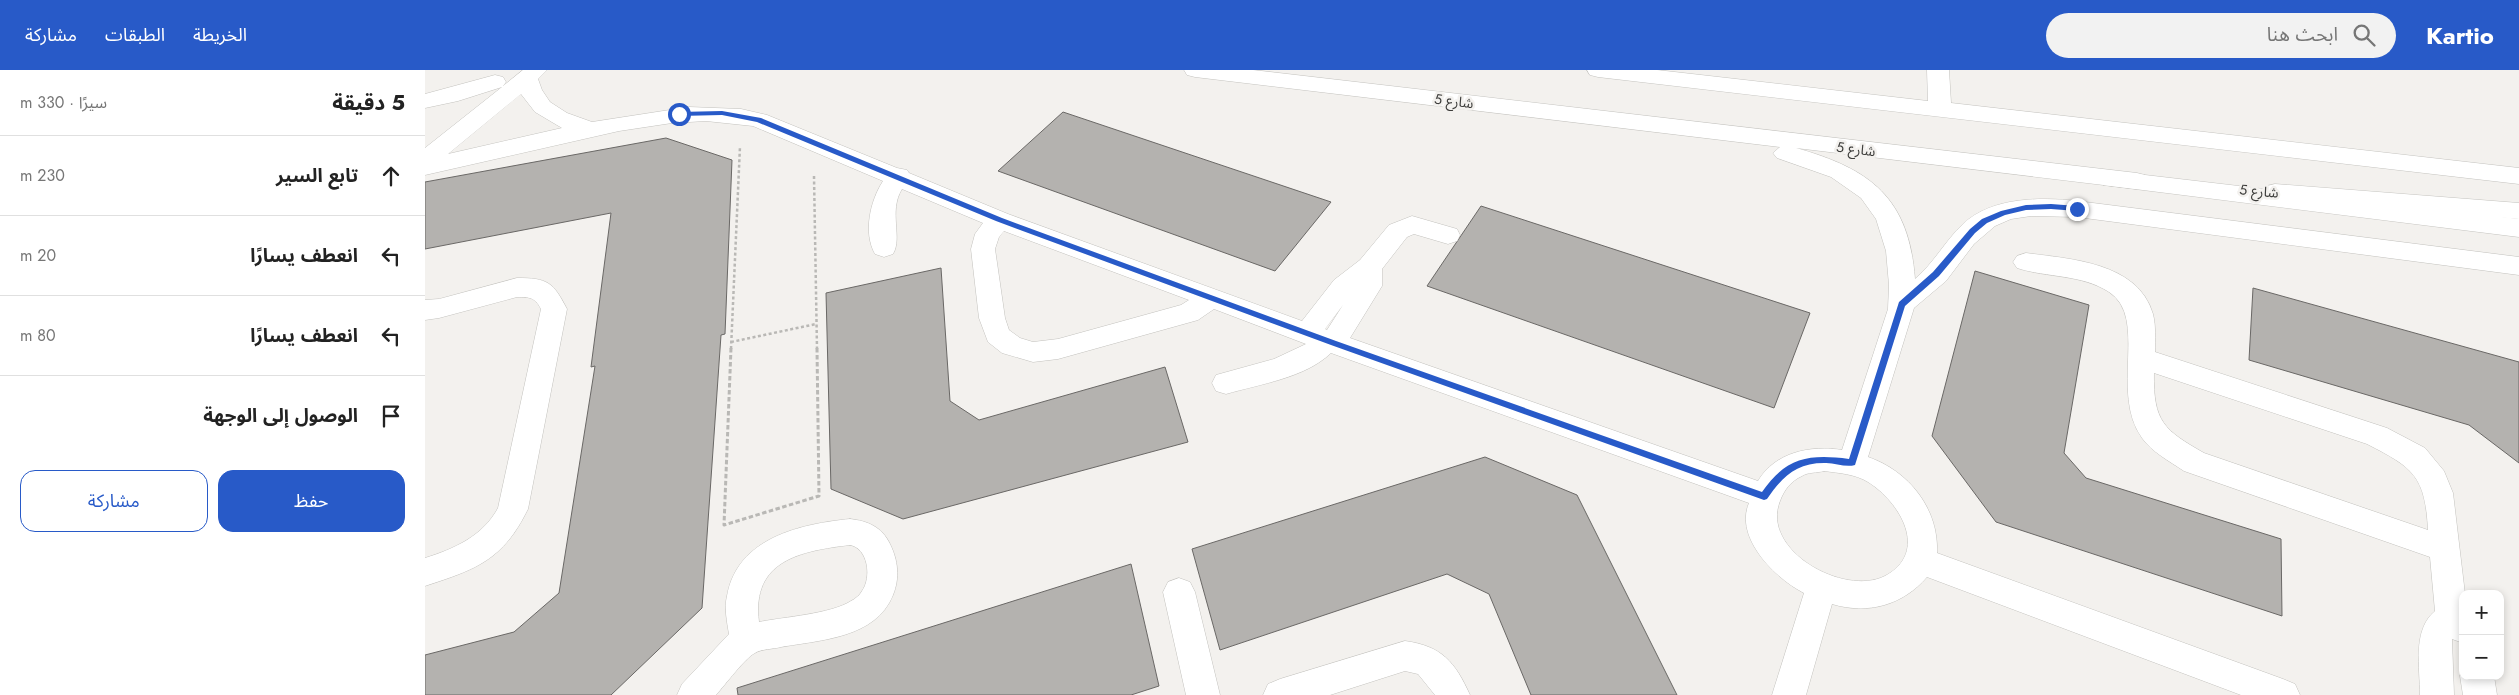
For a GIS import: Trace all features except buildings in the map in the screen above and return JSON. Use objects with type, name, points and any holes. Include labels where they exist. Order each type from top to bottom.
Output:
[{"type":"street","name":"شارع 5","points":[[1195,70],[2111,179],[2519,211]]},
{"type":"street","points":[[1598,70],[2519,176]]},
{"type":"street","points":[[1938,70],[1939,110]]},
{"type":"street","points":[[425,102],[451,96],[512,74]]},
{"type":"street","points":[[512,74],[529,90],[545,110],[565,121],[591,129]]},
{"type":"street","points":[[425,136],[512,74]]},
{"type":"street","points":[[425,159],[512,74]]},
{"type":"street","points":[[425,168],[591,129],[679,114],[701,112],[741,115],[899,176],[999,220],[1322,339],[1764,496]]},
{"type":"street","points":[[1700,130],[1820,163],[1856,180],[1873,194],[1886,210],[1894,227],[1898,246],[1902,304],[1852,463]]},
{"type":"street","points":[[884,248],[881,206],[890,186],[899,176]]},
{"type":"street","points":[[2111,179],[2519,228]]},
{"type":"street","points":[[1902,304],[1936,274],[1973,231],[1985,221],[2004,213],[2026,208],[2051,206],[2519,266]]},
{"type":"street","points":[[999,220],[987,234],[983,249],[992,318],[997,335],[1011,346],[1033,352],[1058,349],[1180,316],[1197,309],[1211,298]]},
{"type":"street","points":[[1226,384],[1301,360],[1321,349],[1322,339],[1369,286],[1369,267],[1394,235],[1405,227],[1420,226],[1448,235]]},
{"type":"street","points":[[2026,262],[2096,274],[2114,283],[2128,295],[2138,308],[2141,322],[2139,397],[2142,414],[2153,432],[2171,449],[2194,462],[2445,549]]},
{"type":"street","points":[[427,570],[459,562],[478,552],[495,539],[507,524],[513,509],[554,309],[552,300],[545,292],[521,286],[488,293],[430,314]]},
{"type":"street","points":[[2141,358],[2377,436],[2412,454],[2425,466],[2435,480],[2440,494],[2445,549],[2457,622],[2439,628],[2436,637],[2437,695]]},
{"type":"street","points":[[1824,459],[1852,463],[1878,474],[1901,491],[1916,512],[1923,537],[1919,560],[1905,580],[1881,593],[1852,595],[1821,588],[1792,572],[1771,548],[1762,521],[1764,496],[1777,477],[1798,464],[1824,459]]},
{"type":"street","points":[[694,695],[745,640],[839,622],[853,617],[867,608],[877,596],[882,584],[878,550],[873,541],[862,534],[849,532],[835,533],[784,546],[768,555],[755,568],[742,597],[745,640]]},
{"type":"street","points":[[1919,560],[2283,695]]},
{"type":"street","points":[[1789,695],[1821,588]]},
{"type":"street","points":[[1179,592],[1203,695]]},
{"type":"street","points":[[1280,695],[1405,656],[1421,658],[1435,666],[1453,695]]},
{"type":"street","points":[[2477,680],[2479,695]]},
{"type":"path","points":[[741,115],[724,525],[819,496],[814,142]]},
{"type":"path","points":[[731,342],[816,324]]},
{"type":"route","points":[[679,114],[722,113],[741,115],[759,120],[899,176],[999,220],[1333,343],[1764,496],[1777,477],[1798,464],[1824,459],[1852,463],[1902,304],[1936,274],[1973,231],[1985,221],[2004,213],[2026,208],[2051,206],[2077,209]]}]
